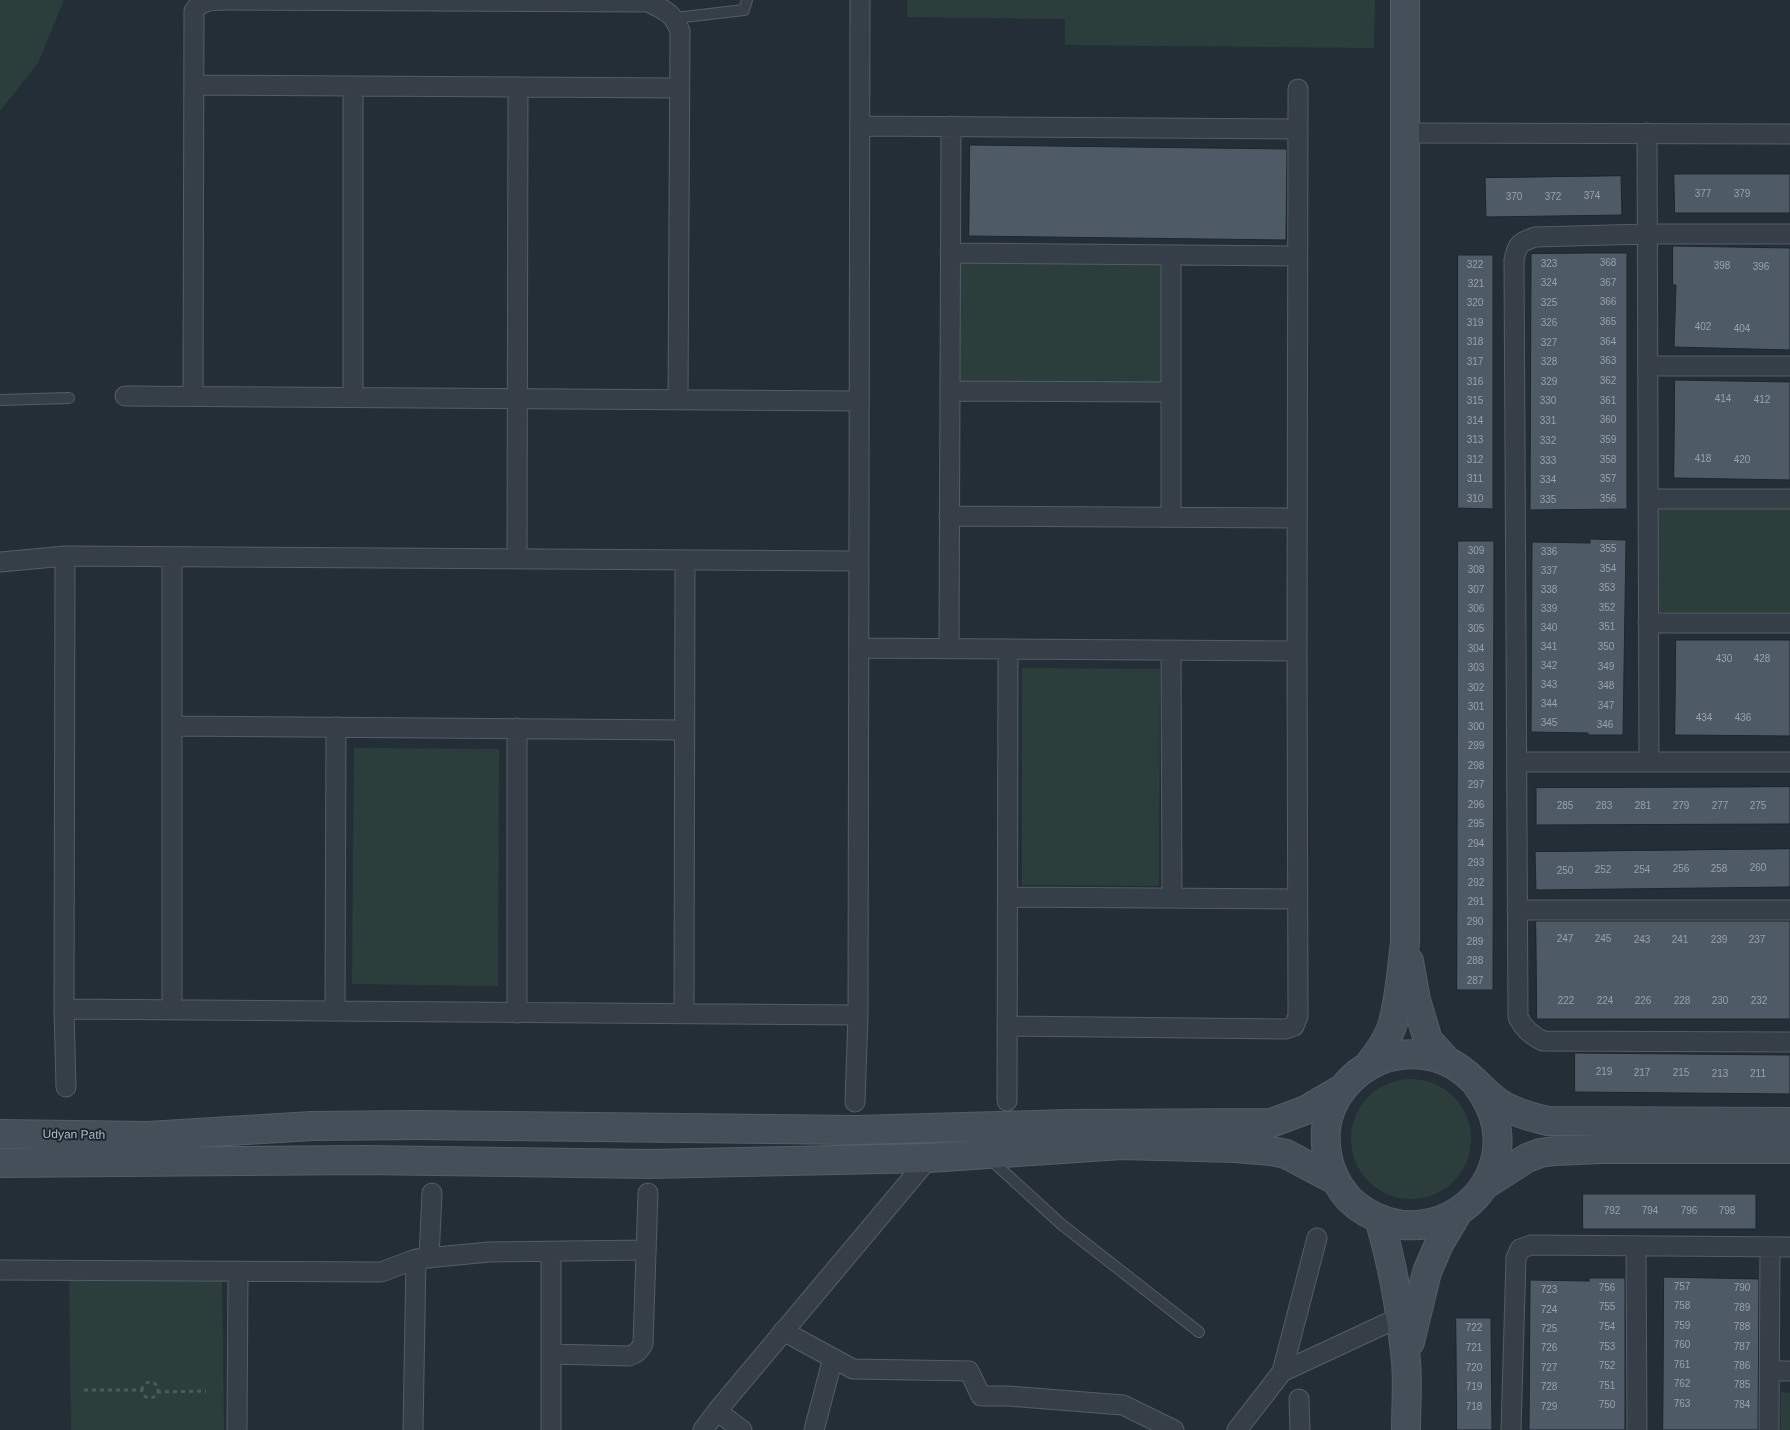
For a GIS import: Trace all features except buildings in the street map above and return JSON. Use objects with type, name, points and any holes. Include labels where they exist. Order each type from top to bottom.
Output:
[{"type":"main road","points":[[1368,1066],[1381,1049],[1390,1029],[1405,943],[1406,0]]},
{"type":"main road","points":[[1405,943],[1416,1000],[1428,1040],[1448,1062]]},
{"type":"main road","points":[[1477,1084],[1486,1097],[1496,1126],[1498,1141],[1496,1157],[1485,1185],[1473,1200],[1458,1212],[1439,1221],[1419,1226],[1398,1225],[1379,1219],[1366,1212],[1354,1203],[1335,1180],[1326,1154],[1326,1127],[1329,1113],[1342,1089],[1354,1076],[1368,1066],[1394,1056],[1407,1054],[1422,1054],[1448,1062],[1464,1072],[1501,1104],[1547,1121],[1790,1122]]},
{"type":"main road","name":"Udyan Path","points":[[0,1134],[148,1136],[312,1126],[857,1130],[1070,1124],[1271,1124],[1306,1110],[1342,1089]]},
{"type":"main road","points":[[0,1163],[364,1160],[650,1164],[929,1158],[1121,1145],[1236,1148],[1286,1154],[1335,1180]]},
{"type":"main road","points":[[1485,1185],[1527,1158],[1540,1153],[1554,1151],[1601,1149],[1790,1149]]},
{"type":"main road","points":[[1406,1363],[1427,1272],[1439,1244],[1458,1212]]},
{"type":"main road","points":[[1379,1219],[1389,1253],[1406,1363],[1406,1430]]},
{"type":"street","points":[[193,396],[194,10],[198,4],[206,1],[223,0],[648,2],[663,9],[675,18],[680,31],[678,400]]},
{"type":"street","points":[[855,1102],[858,1015],[860,0]]},
{"type":"street","points":[[194,85],[679,88]]},
{"type":"street","points":[[353,86],[353,397]]},
{"type":"street","points":[[518,87],[518,559]]},
{"type":"street","points":[[1007,1026],[1286,1029],[1294,1026],[1298,1016],[1298,89]]},
{"type":"street","points":[[860,126],[1298,129]]},
{"type":"street","points":[[949,649],[950,126]]},
{"type":"street","points":[[1405,133],[1790,134]]},
{"type":"street","points":[[1647,133],[1649,762]]},
{"type":"street","points":[[1790,234],[1647,234],[1535,237],[1523,241],[1516,248],[1514,260],[1518,1017],[1523,1027],[1531,1035],[1543,1041],[1790,1042]]},
{"type":"street","points":[[950,253],[1297,256]]},
{"type":"street","points":[[1170,517],[1171,255]]},
{"type":"street","points":[[1648,366],[1790,366]]},
{"type":"street","points":[[950,391],[1171,392]]},
{"type":"street","points":[[125,396],[859,401]]},
{"type":"street","points":[[1648,499],[1790,499]]},
{"type":"street","points":[[950,516],[1297,518]]},
{"type":"street","points":[[0,562],[65,556],[859,561]]},
{"type":"street","points":[[65,556],[64,1010],[66,1087]]},
{"type":"street","points":[[172,556],[172,1010]]},
{"type":"street","points":[[684,1013],[685,560]]},
{"type":"street","points":[[1648,623],[1790,623]]},
{"type":"street","points":[[859,648],[1297,651]]},
{"type":"street","points":[[1007,1101],[1008,649]]},
{"type":"street","points":[[1171,650],[1172,898]]},
{"type":"street","points":[[172,726],[684,730]]},
{"type":"street","points":[[335,1011],[336,727]]},
{"type":"street","points":[[517,728],[517,1012]]},
{"type":"street","points":[[1517,762],[1790,762]]},
{"type":"street","points":[[1008,897],[1297,899]]},
{"type":"street","points":[[1517,910],[1790,910]]},
{"type":"street","points":[[64,1010],[858,1015]]},
{"type":"street","points":[[702,1430],[929,1158]]},
{"type":"street","points":[[413,1430],[423,1259],[432,1193]]},
{"type":"street","points":[[550,1354],[629,1356],[636,1354],[640,1349],[643,1344],[648,1193]]},
{"type":"street","points":[[1237,1430],[1282,1372],[1317,1238]]},
{"type":"street","points":[[1511,1430],[1516,1258],[1520,1249],[1531,1245],[1790,1247]]},
{"type":"street","points":[[1636,1246],[1637,1430]]},
{"type":"street","points":[[1769,1430],[1770,1247]]},
{"type":"street","points":[[0,1270],[381,1272],[423,1259],[489,1252],[645,1250]]},
{"type":"street","points":[[550,1251],[551,1430]]},
{"type":"street","points":[[237,1430],[238,1272]]},
{"type":"street","points":[[1282,1372],[1400,1317]]},
{"type":"street","points":[[784,1332],[853,1369],[969,1371],[981,1396],[1008,1396],[1123,1405],[1174,1430]]},
{"type":"street","points":[[814,1430],[833,1358]]},
{"type":"street","points":[[1770,1370],[1790,1371]]},
{"type":"street","points":[[1299,1399],[1300,1430]]},
{"type":"street","points":[[716,1411],[742,1430]]},
{"type":"lane","points":[[675,18],[744,10],[748,0]]},
{"type":"lane","points":[[0,400],[69,398]]},
{"type":"lane","points":[[984,1155],[1061,1224],[1199,1332]]},
{"type":"path","points":[[151,1382],[157,1387],[155,1396],[150,1398],[142,1390],[146,1383],[151,1382]]},
{"type":"path","points":[[84,1390],[142,1390]]},
{"type":"path","points":[[157,1392],[206,1391]]},
{"type":"green space","points":[[0,0],[64,0],[38,63],[0,111]]},
{"type":"green space","points":[[907,0],[1375,0],[1374,48],[1065,45],[1065,19],[907,17]]},
{"type":"green space","points":[[961,262],[1164,265],[1163,384],[960,382]]},
{"type":"green space","points":[[1658,509],[1790,509],[1790,612],[1659,612]]},
{"type":"green space","points":[[1022,668],[1160,669],[1159,886],[1022,885]]},
{"type":"green space","points":[[354,748],[499,749],[498,986],[352,984]]},
{"type":"green space","points":[[1411,1079],[1423,1080],[1434,1084],[1444,1089],[1453,1097],[1461,1106],[1466,1116],[1470,1127],[1470,1151],[1466,1162],[1461,1172],[1453,1181],[1444,1189],[1434,1194],[1423,1198],[1411,1199],[1399,1198],[1388,1194],[1378,1189],[1369,1181],[1361,1172],[1356,1162],[1352,1151],[1351,1139],[1352,1127],[1356,1116],[1361,1106],[1369,1097],[1378,1089],[1388,1084],[1399,1080]]},
{"type":"green space","points":[[222,1273],[224,1430],[71,1430],[69,1275]]},
{"type":"green space","points":[[1781,1392],[1790,1393],[1790,1430],[1781,1430]]}]
